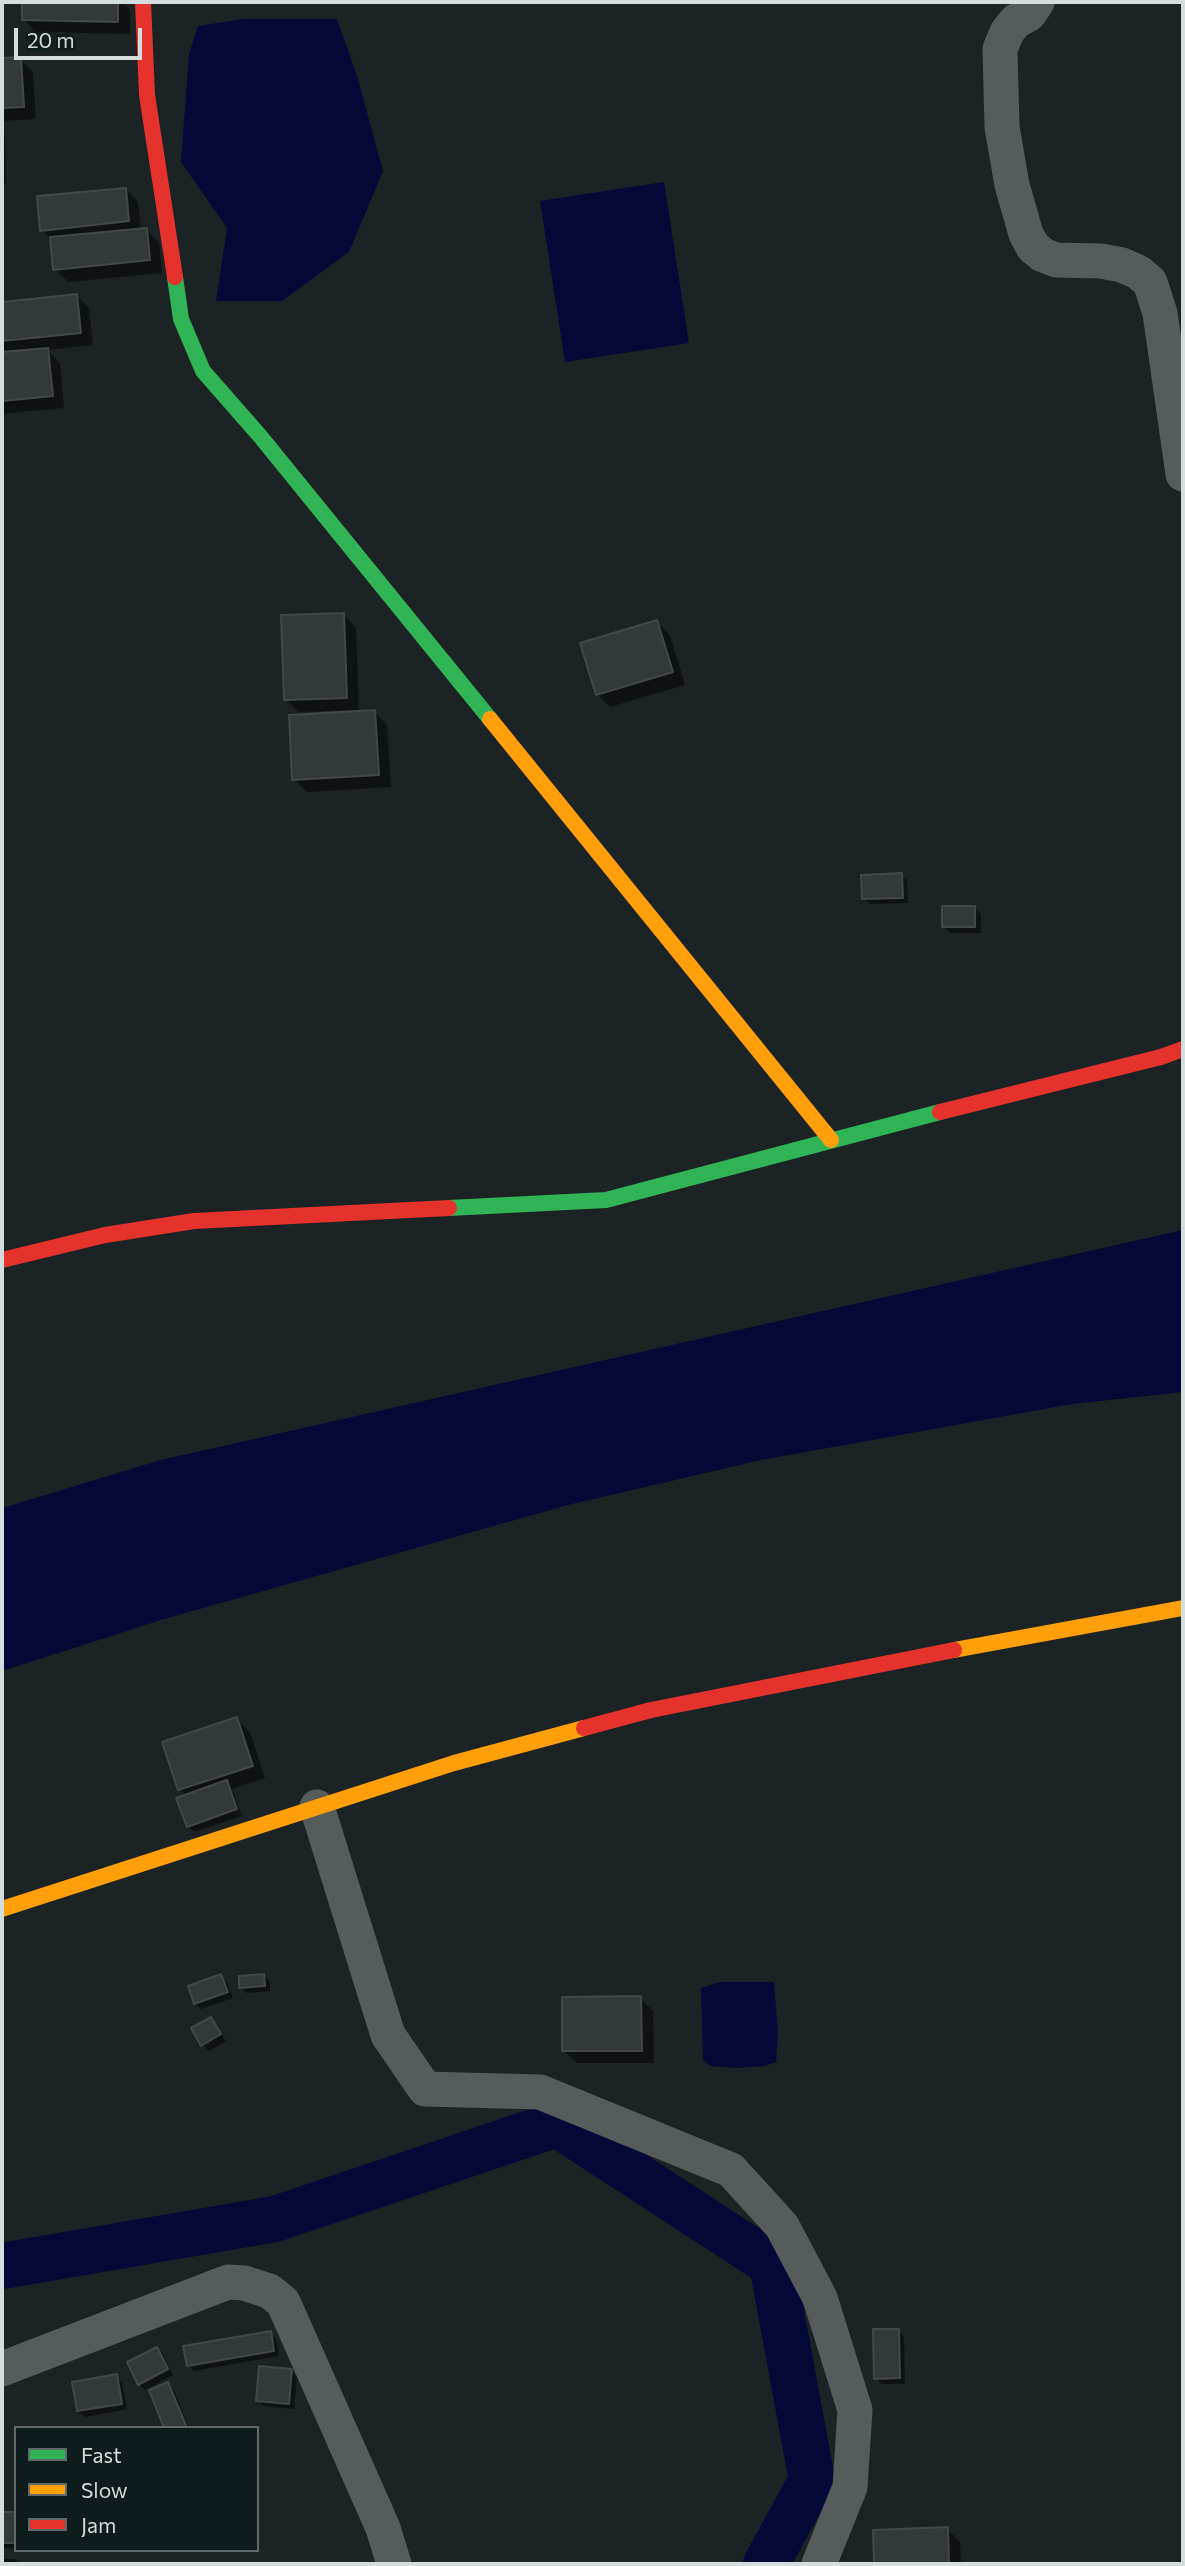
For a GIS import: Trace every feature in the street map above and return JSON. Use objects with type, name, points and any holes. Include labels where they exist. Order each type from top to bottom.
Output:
[{"type":"street","points":[[143,2],[146,95],[181,319],[203,372],[268,447],[831,1140]]},
{"type":"street","points":[[1037,2],[1029,14],[1016,21],[1007,32],[1000,49],[1002,127],[1012,185],[1026,234],[1033,247],[1043,256],[1056,260],[1101,261],[1122,265],[1138,272],[1150,282],[1160,313],[1183,474]]},
{"type":"street","points":[[2,1261],[105,1235],[194,1221],[606,1200],[1161,1057],[1183,1049]]},
{"type":"street","points":[[2,1909],[454,1763],[651,1710],[1183,1608]]},
{"type":"street","points":[[317,1807],[388,2035],[425,2089],[540,2092],[731,2170],[782,2226],[820,2298],[855,2410],[850,2487],[819,2564]]},
{"type":"street","points":[[2,2369],[228,2282],[244,2283],[270,2291],[283,2302],[383,2528],[394,2564]]},
{"type":"shaded area","points":[[244,19],[337,19],[357,76],[383,171],[349,252],[282,301],[216,301],[227,228],[181,162],[189,54],[198,26]]},
{"type":"shaded area","points":[[664,182],[689,343],[565,362],[540,201]]},
{"type":"shaded area","points":[[1183,1230],[1183,1392],[1072,1404],[761,1460],[568,1505],[164,1619],[2,1671],[2,1508],[161,1460]]},
{"type":"shaded area","points":[[720,1982],[774,1982],[778,2035],[776,2062],[764,2066],[736,2068],[711,2066],[703,2060],[701,1988]]},
{"type":"building","points":[[22,2],[118,2],[118,22],[22,20]]},
{"type":"building","points":[[21,57],[24,107],[2,108],[2,58]]},
{"type":"building","points":[[126,188],[129,221],[40,231],[37,196]]},
{"type":"building","points":[[147,228],[150,260],[53,270],[50,237]]},
{"type":"building","points":[[77,294],[81,333],[2,341],[2,302]]},
{"type":"building","points":[[48,348],[53,396],[2,401],[2,352]]},
{"type":"building","points":[[344,613],[347,698],[284,700],[281,615]]},
{"type":"building","points":[[657,620],[673,672],[596,695],[580,643]]},
{"type":"building","points":[[375,710],[379,775],[292,780],[289,715]]},
{"type":"building","points":[[902,873],[903,898],[862,899],[861,875]]},
{"type":"building","points":[[942,906],[975,906],[975,927],[942,927]]},
{"type":"building","points":[[237,1717],[253,1766],[178,1790],[162,1742]]},
{"type":"building","points":[[227,1780],[237,1809],[187,1827],[176,1798]]},
{"type":"building","points":[[221,1974],[228,1992],[194,2004],[188,1986]]},
{"type":"building","points":[[264,1974],[265,1986],[239,1988],[239,1976]]},
{"type":"building","points":[[641,1996],[642,2051],[562,2051],[562,1997]]},
{"type":"building","points":[[211,2017],[221,2034],[201,2046],[191,2028]]},
{"type":"building","points":[[873,2329],[899,2329],[900,2378],[874,2379]]},
{"type":"building","points":[[271,2331],[274,2351],[187,2366],[183,2346]]},
{"type":"building","points":[[157,2347],[168,2369],[138,2385],[127,2362]]},
{"type":"building","points":[[259,2366],[292,2369],[289,2404],[256,2401]]},
{"type":"building","points":[[117,2374],[122,2404],[77,2411],[72,2382]]},
{"type":"building","points":[[168,2382],[186,2426],[163,2426],[149,2390]]},
{"type":"building","points":[[2,2512],[14,2512],[14,2543],[2,2543]]},
{"type":"building","points":[[948,2527],[949,2564],[874,2564],[873,2530]]},
{"type":"waterway","points":[[2,2266],[275,2219],[557,2124],[772,2264],[812,2480],[766,2564]]},
{"type":"traffic: fast","points":[[175,277],[181,319],[203,371],[260,436],[490,719]]},
{"type":"traffic: fast","points":[[449,1208],[606,1200],[940,1112]]},
{"type":"traffic: slow","points":[[490,719],[831,1140]]},
{"type":"traffic: slow","points":[[954,1650],[1183,1608]]},
{"type":"traffic: slow","points":[[2,1909],[454,1763],[584,1728]]},
{"type":"traffic: jam","points":[[143,2],[147,95],[175,277]]},
{"type":"traffic: jam","points":[[940,1112],[1161,1057],[1183,1049]]},
{"type":"traffic: jam","points":[[2,1260],[105,1235],[194,1221],[449,1208]]},
{"type":"traffic: jam","points":[[584,1728],[651,1710],[954,1650]]}]
